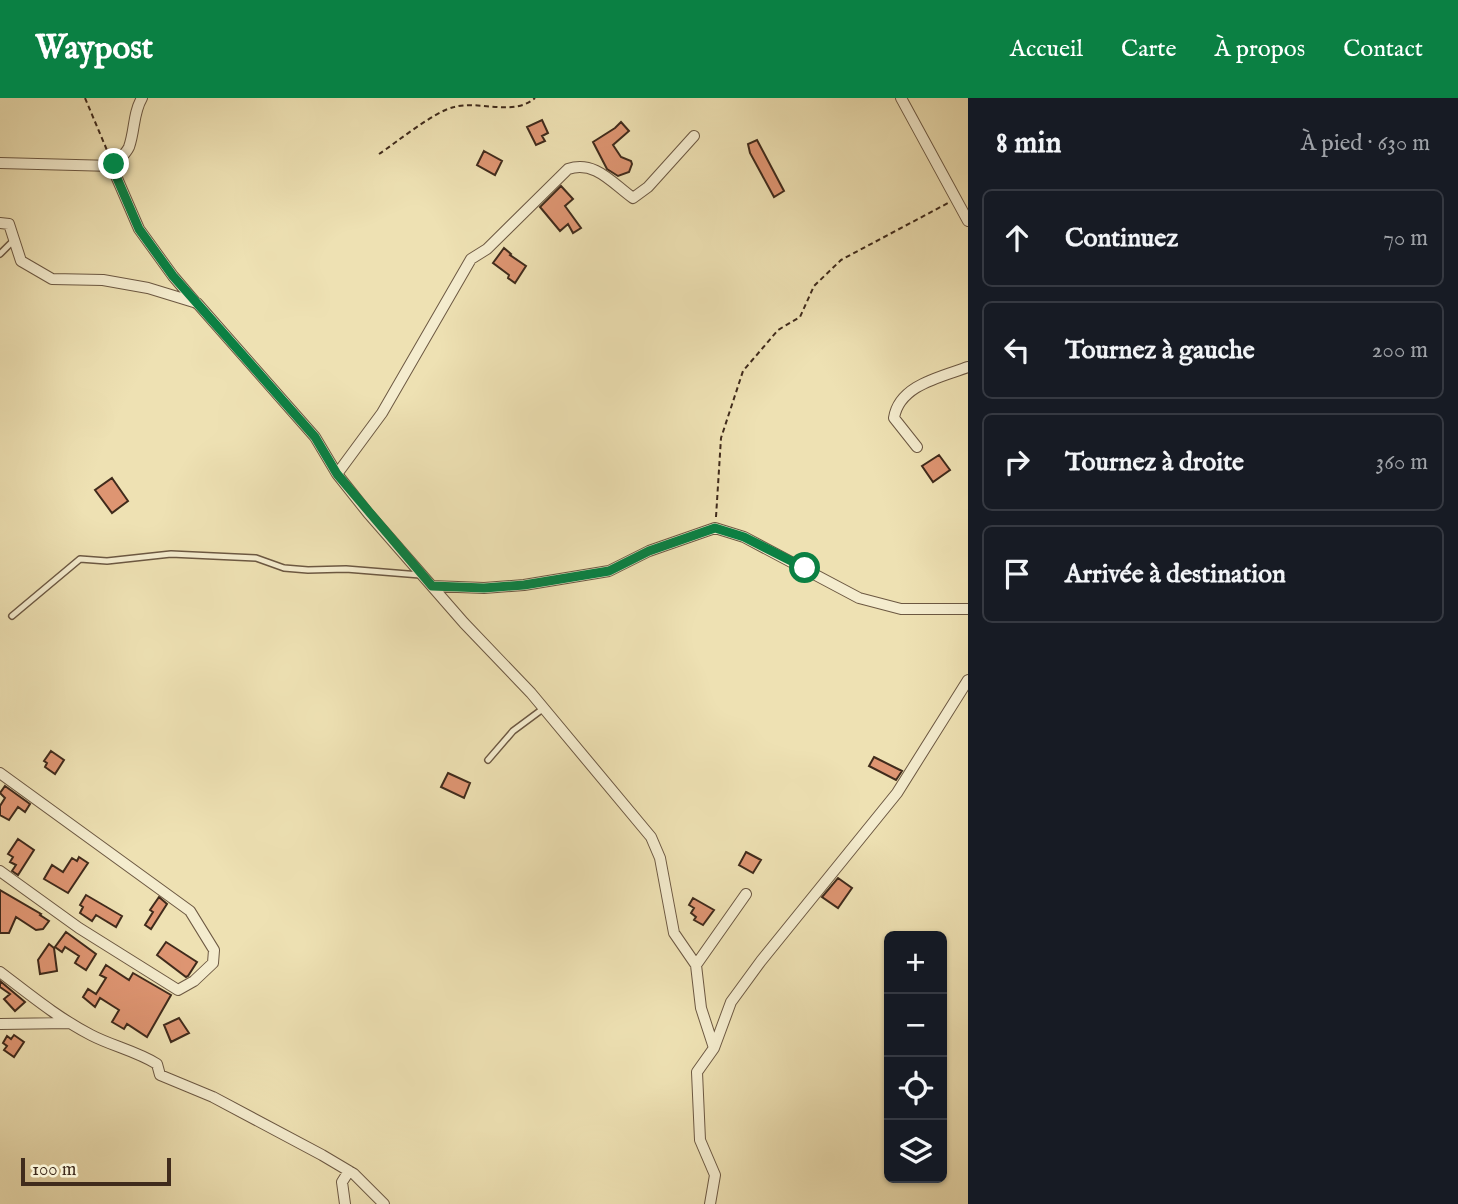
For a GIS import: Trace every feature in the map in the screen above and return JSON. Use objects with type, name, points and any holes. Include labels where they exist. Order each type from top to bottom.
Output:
[{"type":"street","points":[[114,166],[128,148],[136,108],[142,98]]},
{"type":"street","points":[[901,98],[968,221]]},
{"type":"street","points":[[337,474],[382,413],[471,259],[487,249],[568,169],[580,165],[592,167],[633,198],[641,194],[694,136]]},
{"type":"street","points":[[0,163],[114,166]]},
{"type":"street","points":[[114,166],[139,229],[173,276],[315,437],[337,474],[423,576],[544,708],[651,837],[660,858],[674,933],[696,965],[701,1008],[714,1048]]},
{"type":"street","points":[[0,223],[9,224],[21,261],[52,279],[103,280],[148,288],[197,303]]},
{"type":"street","points":[[917,447],[894,418],[900,400],[909,392],[933,380],[968,367]]},
{"type":"street","points":[[432,586],[484,588],[524,585],[609,571],[649,551],[715,528],[744,537],[859,597],[901,609],[968,609]]},
{"type":"street","points":[[710,1204],[715,1175],[700,1140],[697,1072],[714,1048],[731,1002],[897,793],[968,680]]},
{"type":"street","points":[[0,773],[190,911],[214,950],[213,963],[194,981],[178,990],[79,928],[0,871]]},
{"type":"street","points":[[696,965],[746,894]]},
{"type":"street","points":[[0,972],[55,1014],[91,1035],[157,1064],[160,1075],[212,1097],[349,1171],[384,1204]]},
{"type":"street","points":[[0,1024],[71,1023]]},
{"type":"street","points":[[345,1204],[342,1182],[349,1171]]},
{"type":"lane","points":[[0,254],[14,240]]},
{"type":"lane","points":[[12,615],[80,559],[107,561],[171,554],[256,558],[284,568],[346,569],[423,576]]},
{"type":"lane","points":[[488,760],[513,731],[544,708]]},
{"type":"path","points":[[85,98],[114,166]]},
{"type":"path","points":[[379,154],[455,106],[520,106],[535,98]]},
{"type":"path","points":[[715,528],[721,438],[743,371],[778,330],[800,317],[814,286],[841,260],[957,198]]},
{"type":"building","points":[[542,120],[548,133],[542,136],[545,141],[536,145],[527,127]]},
{"type":"building","points":[[621,122],[629,131],[613,145],[621,157],[632,164],[629,172],[618,176],[607,169],[593,142]]},
{"type":"building","points":[[757,140],[784,191],[774,197],[750,153],[748,144]]},
{"type":"building","points":[[484,151],[502,161],[495,175],[477,165]]},
{"type":"building","points":[[561,186],[573,199],[565,206],[581,228],[573,233],[568,224],[560,231],[540,207]]},
{"type":"building","points":[[504,248],[526,266],[515,283],[493,263]]},
{"type":"building","points":[[939,455],[950,470],[933,482],[922,466]]},
{"type":"building","points":[[112,478],[128,501],[112,513],[95,490]]},
{"type":"building","points":[[51,751],[64,760],[55,774],[45,767],[47,763],[44,761]]},
{"type":"building","points":[[874,757],[902,771],[896,780],[869,766]]},
{"type":"building","points":[[448,773],[470,783],[464,798],[441,787]]},
{"type":"building","points":[[5,786],[30,804],[25,812],[18,807],[9,820],[0,815],[0,806],[5,798],[0,793]]},
{"type":"building","points":[[18,839],[34,850],[18,875],[12,871],[16,865],[10,862],[13,857],[8,854]]},
{"type":"building","points":[[746,852],[761,860],[753,873],[739,865]]},
{"type":"building","points":[[79,857],[88,863],[68,893],[44,879],[52,865],[63,872],[72,858],[77,861]]},
{"type":"building","points":[[838,878],[852,888],[838,908],[822,897]]},
{"type":"building","points":[[0,890],[49,921],[43,929],[36,930],[16,917],[9,933],[0,933]]},
{"type":"building","points":[[86,895],[122,916],[116,927],[96,915],[92,921],[80,913],[83,907],[80,905]]},
{"type":"building","points":[[159,897],[167,904],[151,929],[145,925],[153,912],[150,910]]},
{"type":"building","points":[[693,898],[714,910],[703,925],[694,920],[696,917],[691,913],[694,908],[689,905]]},
{"type":"building","points":[[66,932],[96,954],[86,970],[75,963],[79,956],[65,947],[62,952],[55,947]]},
{"type":"building","points":[[166,942],[197,962],[188,976],[157,955]]},
{"type":"building","points":[[49,944],[54,948],[57,971],[40,974],[38,960]]},
{"type":"building","points":[[106,965],[129,980],[133,973],[171,995],[147,1037],[127,1024],[124,1029],[112,1022],[119,1010],[100,998],[95,1007],[83,997],[88,989],[96,994],[106,978],[100,975]]},
{"type":"building","points":[[0,981],[25,1002],[15,1011],[4,999],[10,994],[0,987]]},
{"type":"building","points":[[179,1018],[189,1033],[171,1042],[164,1025]]},
{"type":"building","points":[[14,1035],[24,1042],[14,1057],[4,1050],[7,1046],[3,1043],[7,1036],[11,1039]]},
{"type":"route","points":[[114,164],[113,169],[139,229],[173,276],[315,437],[337,474],[432,586],[484,588],[524,585],[609,571],[649,551],[715,528],[744,537],[805,568]]}]
